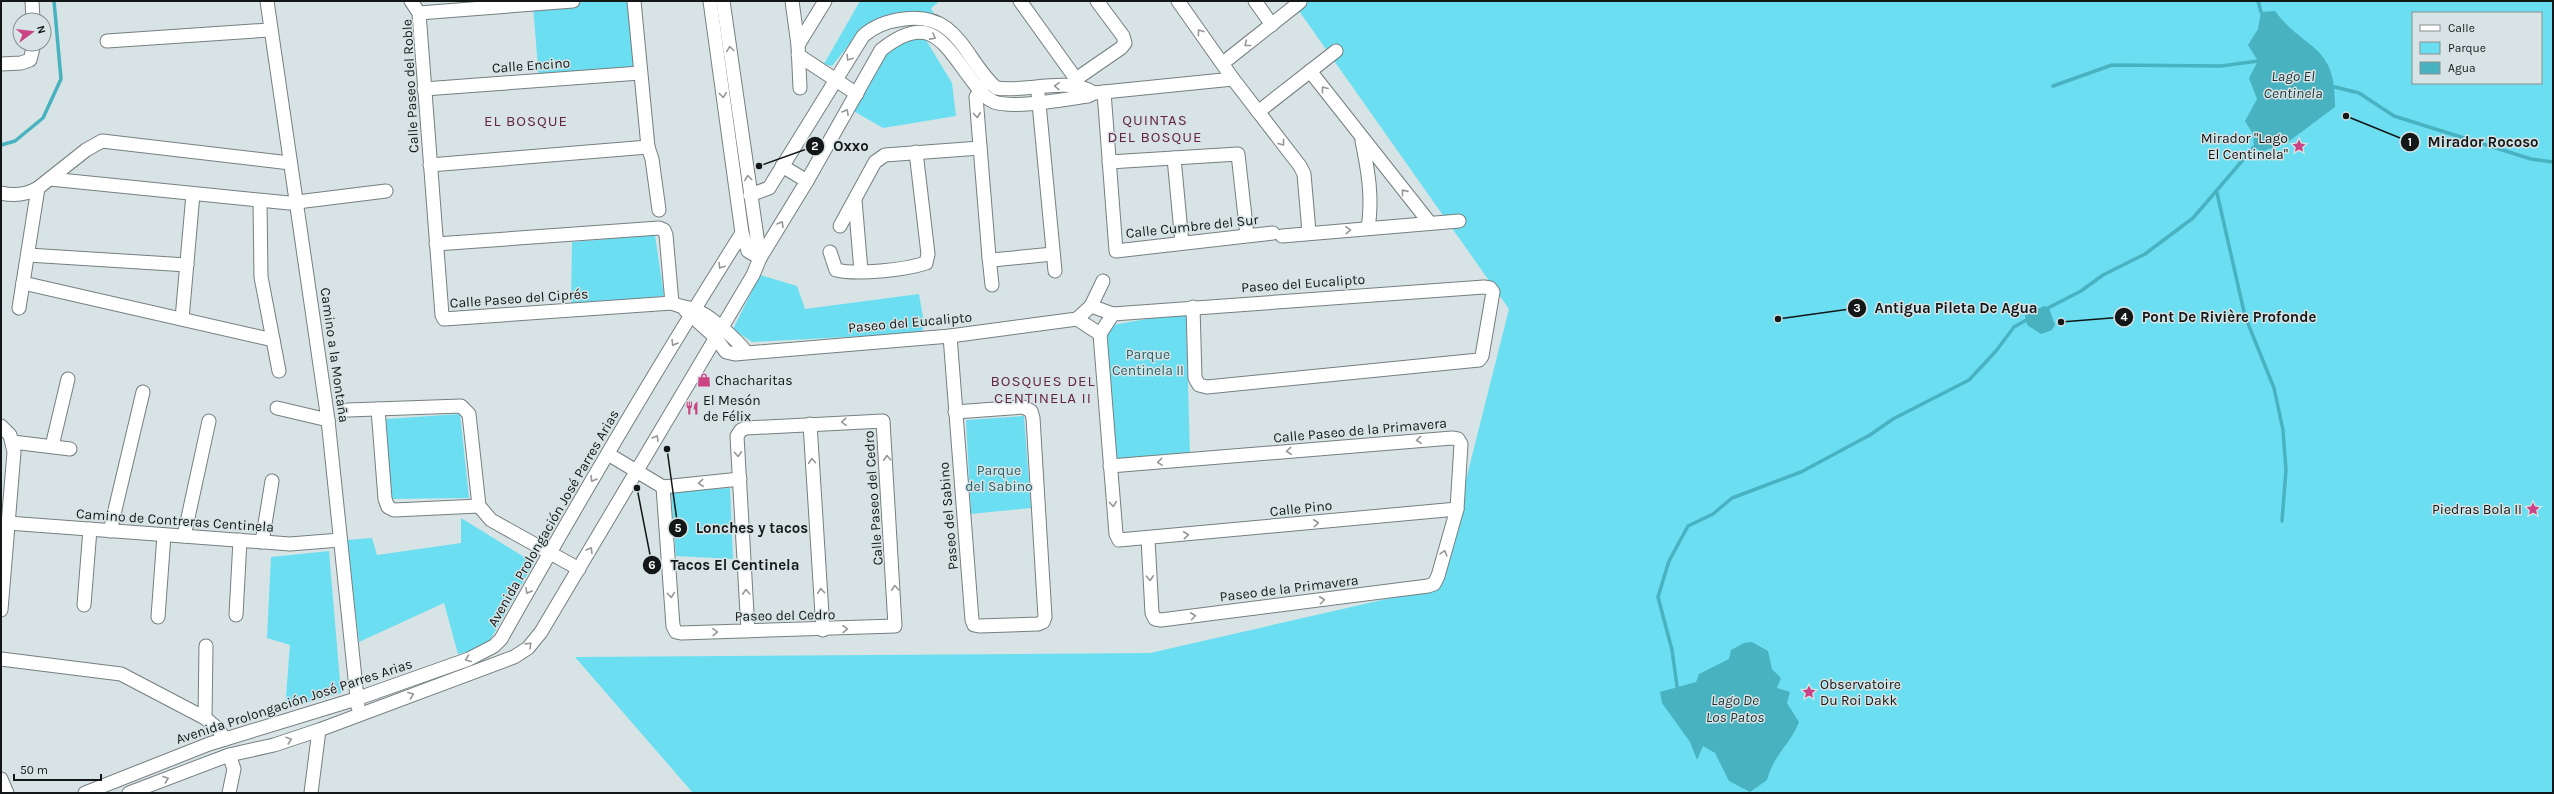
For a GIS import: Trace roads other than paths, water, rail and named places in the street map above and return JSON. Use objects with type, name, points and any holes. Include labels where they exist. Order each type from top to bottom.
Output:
[{"type":"street","points":[[32,1],[33,12]]},
{"type":"street","name":"Camino a la Montaña","points":[[267,1],[270,30],[297,203],[328,420],[356,699],[359,715]]},
{"type":"street","points":[[411,1],[419,12]]},
{"type":"street","name":"Calle Paseo del Roble","points":[[433,205],[419,12],[573,1]]},
{"type":"street","points":[[634,1],[648,147],[652,159],[659,210]]},
{"type":"street","points":[[710,1],[742,233],[748,252],[760,258]]},
{"type":"street","points":[[723,1],[760,258]]},
{"type":"street","points":[[792,1],[798,50],[800,88]]},
{"type":"street","points":[[798,50],[825,1]]},
{"type":"street","points":[[1020,1],[1076,88]]},
{"type":"street","points":[[750,195],[769,188],[863,36],[878,24],[895,20],[924,18],[941,24],[955,34],[966,47],[983,85],[984,97],[1005,104],[1039,102],[1076,88],[1125,43],[1123,36],[1097,1]]},
{"type":"street","points":[[1178,1],[1258,112],[1300,166],[1304,174],[1309,232]]},
{"type":"street","points":[[1255,1],[1272,25]]},
{"type":"street","points":[[1223,63],[1300,2]]},
{"type":"street","points":[[895,20],[898,36]]},
{"type":"street","points":[[107,41],[270,30]]},
{"type":"street","points":[[128,776],[132,792],[229,755],[274,745],[319,730],[514,657],[528,648],[541,632],[753,275],[760,258],[807,181],[881,50],[898,36],[920,31],[932,35],[983,85],[1002,89],[1037,86],[1086,88],[1099,92],[1234,79]]},
{"type":"street","points":[[863,36],[881,50]]},
{"type":"street","points":[[955,56],[966,47]]},
{"type":"street","points":[[798,50],[857,94]]},
{"type":"street","points":[[1258,112],[1336,51]]},
{"type":"street","points":[[1,64],[21,63],[30,60],[32,52]]},
{"type":"street","points":[[1310,71],[1362,139],[1429,222]]},
{"type":"street","name":"Calle Encino","points":[[424,89],[640,73]]},
{"type":"street","points":[[983,85],[976,97],[992,285]]},
{"type":"street","points":[[1037,86],[1055,271]]},
{"type":"street","points":[[1099,92],[1109,162],[1238,154],[1247,235]]},
{"type":"street","points":[[1362,139],[1370,184],[1371,207],[1368,228]]},
{"type":"street","points":[[1,194],[10,195],[29,193],[50,179],[86,150],[102,142],[290,163]]},
{"type":"street","name":"Calle Paseo del Roble","points":[[430,165],[648,147]]},
{"type":"street","points":[[840,226],[880,158],[885,155],[980,148]]},
{"type":"street","points":[[830,252],[836,270],[861,271],[926,263],[928,254],[916,152]]},
{"type":"street","points":[[1174,158],[1182,243]]},
{"type":"street","name":"Calle Cumbre del Sur","points":[[1109,162],[1116,251],[1247,235],[1277,235],[1429,222],[1460,221]]},
{"type":"street","points":[[782,166],[807,181]]},
{"type":"street","points":[[50,179],[260,202],[297,203],[386,191]]},
{"type":"street","points":[[19,308],[38,188]]},
{"type":"street","points":[[182,319],[193,194]]},
{"type":"street","points":[[856,200],[861,271]]},
{"type":"street","points":[[260,202],[261,276],[279,371]]},
{"type":"street","name":"Calle Paseo del Ciprés","points":[[433,205],[442,315],[444,319],[685,310]]},
{"type":"street","points":[[436,244],[659,228],[664,230],[666,235],[685,310],[718,333]]},
{"type":"street","name":"Avenida Prolongación José Parres Arias","points":[[85,793],[225,739],[356,699],[469,659],[494,646],[501,639],[608,454],[685,310],[742,233]]},
{"type":"street","points":[[990,259],[1053,254]]},
{"type":"street","points":[[28,255],[187,265]]},
{"type":"street","points":[[1100,334],[1077,319],[1091,306],[1103,281]]},
{"type":"street","points":[[23,283],[273,340]]},
{"type":"street","name":"Paseo del Eucalipto","points":[[1113,314],[1193,307],[1484,287],[1490,288],[1493,292],[1482,356],[1479,360],[1207,387],[1200,385],[1195,378],[1193,307]]},
{"type":"street","points":[[1091,306],[1113,314],[1100,334],[1116,534],[1119,540],[1148,539]]},
{"type":"street","name":"Paseo del Eucalipto","points":[[718,333],[726,352],[735,354],[950,336],[1077,319]]},
{"type":"street","name":"Paseo del Sabino","points":[[950,336],[972,620],[974,625],[979,626],[1043,622],[1044,601],[1033,418],[1031,411],[1023,407],[956,412]]},
{"type":"street","points":[[52,446],[68,379]]},
{"type":"street","points":[[110,531],[143,392]]},
{"type":"street","points":[[348,410],[462,406],[467,409],[469,414],[479,506],[491,520],[579,569]]},
{"type":"street","points":[[277,408],[328,420]]},
{"type":"street","points":[[378,409],[385,499],[388,507],[394,510],[479,506]]},
{"type":"street","points":[[184,536],[209,421]]},
{"type":"street","name":"Calle Paseo del Cedro","points":[[740,479],[737,436],[741,430],[810,424],[883,421],[895,626]]},
{"type":"street","points":[[810,424],[823,630]]},
{"type":"street","points":[[1,426],[10,435],[13,442],[1,610]]},
{"type":"street","name":"Calle Paseo de la Primavera","points":[[1110,466],[1452,438],[1458,439],[1461,444],[1457,509],[1438,576],[1434,584],[1428,586]]},
{"type":"street","points":[[13,442],[70,449]]},
{"type":"street","points":[[608,454],[663,487],[740,479],[748,631]]},
{"type":"street","points":[[262,542],[272,481]]},
{"type":"street","name":"Paseo del Cedro","points":[[663,487],[673,626],[676,632],[823,630],[895,626]]},
{"type":"street","name":"Calle Pino","points":[[1148,539],[1457,509]]},
{"type":"street","name":"Camino de Contreras Centinela","points":[[8,523],[290,544],[340,540]]},
{"type":"street","points":[[84,605],[90,529]]},
{"type":"street","points":[[158,617],[164,535]]},
{"type":"street","name":"Paseo de la Primavera","points":[[1148,539],[1152,614],[1155,619],[1161,620],[1428,586]]},
{"type":"street","points":[[236,615],[240,540]]},
{"type":"street","points":[[501,639],[514,657]]},
{"type":"street","points":[[205,718],[206,646]]},
{"type":"street","points":[[1,659],[121,674],[205,718],[218,729],[225,739]]},
{"type":"street","points":[[311,793],[319,730]]},
{"type":"street","points":[[229,755],[234,769],[230,793]]},
{"type":"street","points":[[1,779],[6,793]]},
{"type":"water","name":"Lago El Centinela","points":[[2275,11],[2325,59],[2334,86],[2335,107],[2288,142],[2261,152],[2254,147],[2253,134],[2245,121],[2257,99],[2249,78],[2258,61],[2248,45],[2258,29],[2261,12]]},
{"type":"water","points":[[2044,306],[2049,308],[2055,325],[2052,330],[2041,334],[2027,325],[2025,315]]},
{"type":"water","name":"Lago De Los Patos","points":[[1752,642],[1768,651],[1772,669],[1781,678],[1777,688],[1790,692],[1787,703],[1799,722],[1774,763],[1767,780],[1750,792],[1729,781],[1715,753],[1703,746],[1697,760],[1690,742],[1662,703],[1660,692],[1696,682],[1699,674],[1729,659],[1731,650],[1744,643]]},
{"type":"waterway","points":[[1,145],[15,141],[43,118],[61,79],[54,1]]},
{"type":"waterway","points":[[2258,1],[2261,12]]},
{"type":"waterway","points":[[2053,86],[2112,65],[2221,66],[2258,61]]},
{"type":"waterway","points":[[2335,87],[2359,93],[2394,116],[2531,159],[2553,162]]},
{"type":"waterway","points":[[2044,310],[2081,291],[2103,275],[2145,254],[2193,218],[2254,147]]},
{"type":"waterway","points":[[2217,193],[2245,316],[2274,388],[2283,430],[2286,470],[2282,521]]},
{"type":"waterway","points":[[1677,686],[1672,650],[1658,597],[1669,561],[1688,526],[1713,514],[1732,498],[1801,472],[1870,435],[1893,419],[1969,380],[1996,351],[2014,327],[2030,318]]},
{"type":"place","name":"Mirador Rocoso","points":[[2346,116]]},
{"type":"place","name":"Mirador \"Lago El Centinela\"","points":[[2299,146]]},
{"type":"place","name":"Oxxo","points":[[759,166]]},
{"type":"place","name":"Antigua Pileta De Agua","points":[[1778,319]]},
{"type":"place","name":"Pont De Rivière Profonde","points":[[2061,322]]},
{"type":"place","name":"Chacharitas","points":[[704,380]]},
{"type":"place","name":"El Mesón de Félix","points":[[692,408]]},
{"type":"place","name":"Lonches y tacos","points":[[667,449]]},
{"type":"place","name":"Tacos El Centinela","points":[[637,488]]},
{"type":"place","name":"Piedras Bola II","points":[[2533,509]]},
{"type":"place","name":"Observatoire Du Roi Dakk","points":[[1809,692]]},
{"type":"district","name":"EL BOSQUE","points":[[526,121]]},
{"type":"district","name":"QUINTAS DEL BOSQUE","points":[[1155,128]]},
{"type":"district","name":"BOSQUES DEL CENTINELA II","points":[[1043,390]]},
{"type":"park label","name":"Parque Centinela II","points":[[1148,362]]},
{"type":"park label","name":"Parque del Sabino","points":[[999,478]]}]
